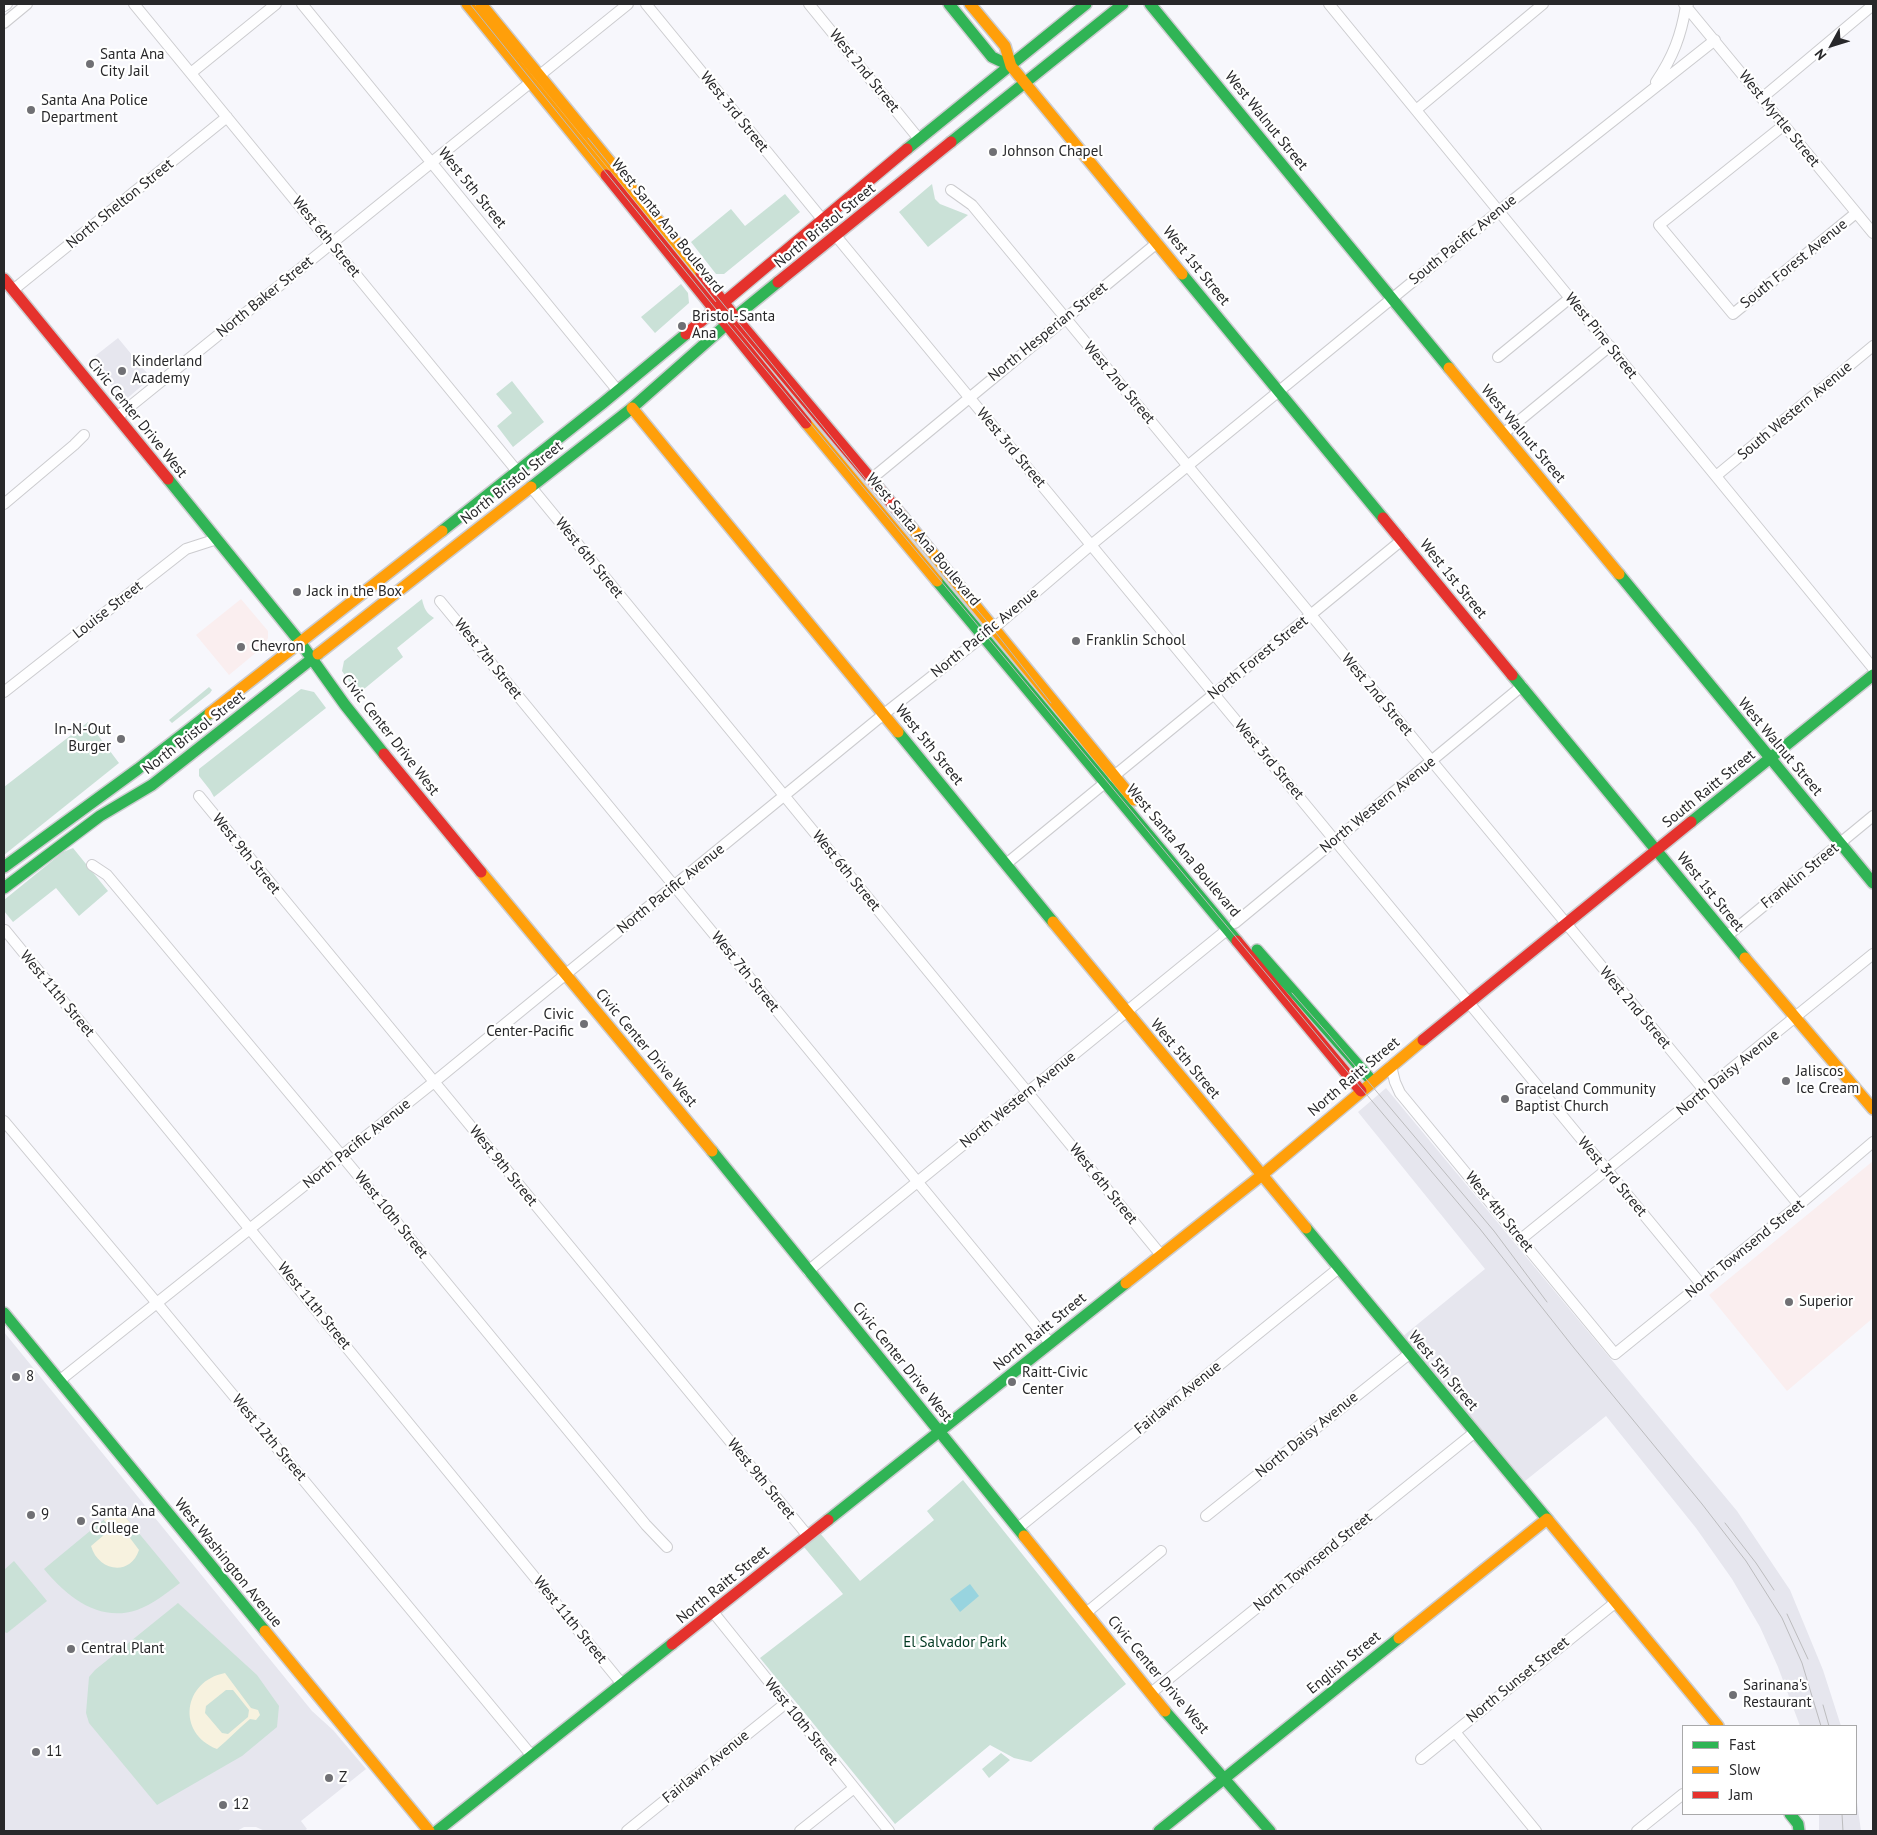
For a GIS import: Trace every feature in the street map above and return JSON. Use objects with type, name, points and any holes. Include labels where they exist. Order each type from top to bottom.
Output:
[{"type":"main road","name":"West Santa Ana Boulevard","points":[[467,4],[535,79],[724,301],[731,320],[818,437],[983,636],[1110,779],[1232,926],[1361,1091]]},
{"type":"main road","name":"West Santa Ana Boulevard","points":[[481,4],[535,79],[715,309],[731,320],[870,480],[993,628],[1110,779]]},
{"type":"main road","name":"West 1st Street","points":[[948,4],[992,57],[1011,66]]},
{"type":"main road","name":"West 1st Street","points":[[970,4],[1004,46],[1011,66],[1024,82],[1795,1019],[1873,1109]]},
{"type":"main road","name":"North Bristol Street","points":[[4,867],[138,769],[618,391],[822,219],[1086,4]]},
{"type":"main road","name":"North Bristol Street","points":[[4,888],[100,816],[152,785],[531,488],[632,408],[731,320],[1123,4]]},
{"type":"main road","name":"West Walnut Street","points":[[1150,4],[1873,883]]},
{"type":"main road","name":"Civic Center Drive West","points":[[4,279],[300,642],[366,732],[746,1192],[1151,1693],[1270,1831]]},
{"type":"main road","name":"West 5th Street","points":[[632,408],[1126,1011],[1717,1725]]},
{"type":"main road","name":"South Raitt Street","points":[[1656,850],[1873,675]]},
{"type":"main road","name":"North Raitt Street","points":[[437,1831],[1262,1175],[1390,1066],[1656,850]]},
{"type":"main road","name":"West Santa Ana Boulevard","points":[[1232,926],[1372,1081]]},
{"type":"main road","name":"West Washington Avenue","points":[[4,1313],[429,1831]]},
{"type":"main road","name":"English Street","points":[[1160,1831],[1547,1519]]},
{"type":"main road","points":[[1791,1815],[1798,1828],[1805,1826],[1810,1831]]},
{"type":"street","points":[[4,23],[27,4]]},
{"type":"street","name":"West 6th Street","points":[[134,4],[517,471]]},
{"type":"street","points":[[191,73],[276,4]]},
{"type":"street","name":"West 5th Street","points":[[302,4],[618,391]]},
{"type":"street","name":"North Baker Street","points":[[117,417],[628,4]]},
{"type":"street","name":"West 3rd Street","points":[[646,4],[822,219]]},
{"type":"street","name":"West 2nd Street","points":[[809,4],[919,139]]},
{"type":"street","points":[[1416,110],[1543,4]]},
{"type":"street","name":"South Pacific Avenue","points":[[1649,91],[1669,63],[1682,31],[1687,4]]},
{"type":"street","name":"West Myrtle Street","points":[[1687,4],[1873,233]]},
{"type":"street","name":"West Pine Street","points":[[1332,5],[1873,668]]},
{"type":"street","points":[[1762,98],[1873,5]]},
{"type":"street","name":"South Pacific Avenue","points":[[1279,391],[1499,211],[1715,40]]},
{"type":"street","name":"North Shelton Street","points":[[13,290],[227,117]]},
{"type":"street","name":"South Forest Avenue","points":[[1784,125],[1659,225],[1732,314],[1856,213]]},
{"type":"street","name":"West 2nd Street","points":[[951,190],[972,205],[1798,1206]]},
{"type":"street","name":"West 3rd Street","points":[[836,236],[1701,1284]]},
{"type":"street","name":"North Hesperian Street","points":[[870,480],[1157,243]]},
{"type":"street","points":[[1498,358],[1570,298]]},
{"type":"street","points":[[1503,434],[1610,346]]},
{"type":"street","name":"South Western Avenue","points":[[1716,476],[1873,346]]},
{"type":"street","name":"North Pacific Avenue","points":[[59,1381],[566,975],[884,714],[993,628],[1187,465],[1279,391]]},
{"type":"street","points":[[4,504],[84,435]]},
{"type":"street","name":"West 6th Street","points":[[531,488],[1161,1255]]},
{"type":"street","name":"Louise Street","points":[[4,692],[186,549],[217,539]]},
{"type":"street","name":"North Forest Street","points":[[1006,864],[1402,540]]},
{"type":"street","name":"West 7th Street","points":[[440,601],[1050,1343]]},
{"type":"street","name":"North Western Avenue","points":[[808,1271],[1232,926],[1522,686]]},
{"type":"street","name":"West 9th Street","points":[[199,796],[808,1536]]},
{"type":"street","name":"Franklin Street","points":[[1727,936],[1873,816]]},
{"type":"street","name":"West 10th Street","points":[[92,865],[107,875],[342,1156],[646,1526],[667,1547]]},
{"type":"street","name":"West 11th Street","points":[[5,930],[251,1228],[622,1684]]},
{"type":"street","name":"North Daisy Avenue","points":[[1521,1239],[1705,1092],[1873,954]]},
{"type":"street","name":"West 4th Street","points":[[1390,1066],[1400,1093],[1615,1354]]},
{"type":"street","name":"West 12th Street","points":[[4,1121],[532,1756]]},
{"type":"street","name":"North Townsend Street","points":[[1615,1354],[1798,1206],[1873,1142]]},
{"type":"street","name":"Fairlawn Avenue","points":[[1018,1528],[1339,1268]]},
{"type":"street","name":"North Daisy Avenue","points":[[1206,1516],[1409,1354]]},
{"type":"street","name":"North Townsend Street","points":[[1151,1693],[1475,1432]]},
{"type":"street","points":[[1086,1613],[1161,1551]]},
{"type":"street","name":"North Sunset Street","points":[[1421,1759],[1616,1602]]},
{"type":"street","name":"West 10th Street","points":[[713,1612],[889,1831]]},
{"type":"street","name":"Fairlawn Avenue","points":[[627,1831],[786,1703]]},
{"type":"street","points":[[1455,1732],[1536,1831]]},
{"type":"street","points":[[800,1831],[854,1788]]},
{"type":"street","points":[[1639,1831],[1682,1795]]},
{"type":"shaded area","name":"Kinderland Academy","points":[[118,338],[151,378],[124,401],[90,360]]},
{"type":"shaded area","points":[[241,599],[268,631],[268,638],[264,646],[229,675],[196,635]]},
{"type":"shaded area","points":[[1386,1088],[1737,1511],[1790,1590],[1823,1670],[1841,1725],[1800,1725],[1778,1667],[1760,1627],[1732,1579],[1696,1528],[1606,1416],[1525,1481],[1402,1337],[1485,1269],[1358,1112]]},
{"type":"shaded area","points":[[1873,1161],[1873,1318],[1787,1391],[1709,1295]]},
{"type":"shaded area","name":"Santa Ana College","points":[[4,1332],[312,1711],[333,1730],[366,1769],[301,1821],[307,1829],[304,1831],[265,1831],[256,1827],[244,1827],[237,1831],[4,1831]]},
{"type":"shaded area","points":[[1857,1802],[1861,1831],[1819,1831],[1819,1815],[1857,1815]]},
{"type":"green space","points":[[932,184],[935,199],[940,204],[968,215],[928,247],[899,212]]},
{"type":"green space","points":[[785,194],[800,212],[724,274],[716,274],[691,242],[731,209],[745,226]]},
{"type":"green space","points":[[681,284],[688,293],[689,303],[655,333],[641,317]]},
{"type":"green space","points":[[512,381],[544,422],[513,447],[497,426],[512,413],[496,394]]},
{"type":"green space","points":[[422,599],[426,610],[434,618],[397,648],[403,657],[358,694],[342,671],[344,661]]},
{"type":"green space","points":[[209,687],[212,690],[210,693],[172,723],[169,720]]},
{"type":"green space","points":[[301,689],[314,692],[326,708],[214,797],[199,776],[199,769]]},
{"type":"green space","points":[[88,722],[119,763],[4,855],[4,787]]},
{"type":"green space","points":[[73,848],[108,891],[79,916],[56,888],[13,922],[4,911],[4,900],[63,852]]},
{"type":"green space","name":"El Salvador Park","points":[[963,1480],[1126,1684],[1031,1762],[1014,1758],[990,1745],[895,1824],[760,1658],[843,1594],[804,1547],[820,1533],[860,1581],[934,1520],[927,1511]]},
{"type":"green space","points":[[113,1512],[123,1514],[180,1583],[149,1605],[123,1613],[110,1613],[85,1605],[62,1589],[44,1569]]},
{"type":"green space","points":[[14,1561],[47,1601],[7,1633],[4,1632],[4,1570]]},
{"type":"green space","points":[[178,1603],[257,1675],[279,1706],[277,1727],[242,1756],[157,1805],[89,1723],[86,1713],[89,1677],[95,1670]]},
{"type":"green space","points":[[1001,1753],[1010,1760],[989,1778],[982,1769]]},
{"type":"sand","points":[[113,1512],[123,1514],[131,1524],[124,1530],[139,1550],[135,1559],[122,1567],[114,1567],[100,1561],[91,1546],[111,1529],[104,1520]]},
{"type":"sand","points":[[225,1673],[251,1708],[258,1710],[260,1715],[256,1720],[250,1719],[217,1749],[204,1741],[195,1732],[190,1720],[193,1696],[200,1686],[211,1678]],"holes":[[[226,1690],[233,1690],[249,1710],[248,1717],[228,1734],[222,1733],[205,1713],[206,1706]]]},
{"type":"water","points":[[970,1584],[979,1596],[960,1612],[950,1599]]},
{"type":"tram line","points":[[470,4],[728,324],[1480,1229],[1574,1348],[1702,1504],[1746,1561],[1782,1618],[1802,1663],[1821,1725]]},
{"type":"tram line","points":[[588,138],[868,482],[985,619],[1051,703]]},
{"type":"tram line","points":[[1292,993],[1494,1231],[1547,1302]]},
{"type":"tram line","points":[[1725,1523],[1774,1590]]},
{"type":"tram line","points":[[1787,1614],[1808,1659]]},
{"type":"tram line","points":[[1823,1705],[1829,1725]]},
{"type":"tram line","points":[[1842,1815],[1843,1831]]},
{"type":"traffic: fast","points":[[949,4],[992,57],[1011,66]]},
{"type":"traffic: fast","points":[[907,149],[1086,4]]},
{"type":"traffic: fast","points":[[951,142],[1123,4]]},
{"type":"traffic: fast","points":[[1150,4],[1449,368]]},
{"type":"traffic: fast","points":[[1182,274],[1383,518]]},
{"type":"traffic: fast","points":[[531,487],[632,408],[735,317],[778,282]]},
{"type":"traffic: fast","points":[[442,531],[603,403],[686,334]]},
{"type":"traffic: fast","points":[[168,479],[300,642],[345,705],[384,754]]},
{"type":"traffic: fast","points":[[1619,574],[1873,883]]},
{"type":"traffic: fast","points":[[937,581],[1237,941]]},
{"type":"traffic: fast","points":[[4,888],[100,816],[152,785],[318,654]]},
{"type":"traffic: fast","points":[[1512,675],[1745,958]]},
{"type":"traffic: fast","points":[[1691,822],[1873,675]]},
{"type":"traffic: fast","points":[[4,867],[138,769],[210,713]]},
{"type":"traffic: fast","points":[[898,732],[1053,922]]},
{"type":"traffic: fast","points":[[1257,950],[1372,1081]]},
{"type":"traffic: fast","points":[[712,1151],[1024,1536]]},
{"type":"traffic: fast","points":[[1306,1228],[1548,1520]]},
{"type":"traffic: fast","points":[[828,1520],[1126,1283]]},
{"type":"traffic: fast","points":[[4,1313],[265,1631]]},
{"type":"traffic: fast","points":[[1159,1831],[1399,1638]]},
{"type":"traffic: fast","points":[[437,1831],[672,1644]]},
{"type":"traffic: fast","points":[[1165,1711],[1270,1831]]},
{"type":"traffic: fast","points":[[1791,1815],[1798,1824],[1799,1831]]},
{"type":"traffic: slow","points":[[467,4],[606,175]]},
{"type":"traffic: slow","points":[[481,4],[701,273]]},
{"type":"traffic: slow","points":[[970,4],[1005,46],[1011,66],[1182,274]]},
{"type":"traffic: slow","points":[[1449,368],[1619,574]]},
{"type":"traffic: slow","points":[[632,408],[898,732]]},
{"type":"traffic: slow","points":[[806,423],[937,581]]},
{"type":"traffic: slow","points":[[318,654],[531,487]]},
{"type":"traffic: slow","points":[[903,517],[1134,800]]},
{"type":"traffic: slow","points":[[210,713],[442,531]]},
{"type":"traffic: slow","points":[[481,872],[712,1151]]},
{"type":"traffic: slow","points":[[1053,922],[1306,1228]]},
{"type":"traffic: slow","points":[[1745,958],[1873,1109]]},
{"type":"traffic: slow","points":[[1126,1283],[1262,1175],[1423,1040]]},
{"type":"traffic: slow","points":[[1399,1638],[1547,1519]]},
{"type":"traffic: slow","points":[[1548,1520],[1717,1725]]},
{"type":"traffic: slow","points":[[1024,1536],[1165,1711]]},
{"type":"traffic: slow","points":[[265,1631],[429,1831]]},
{"type":"traffic: jam","points":[[778,282],[951,142]]},
{"type":"traffic: jam","points":[[686,334],[907,149]]},
{"type":"traffic: jam","points":[[606,175],[806,423]]},
{"type":"traffic: jam","points":[[701,273],[735,317],[903,517]]},
{"type":"traffic: jam","points":[[4,279],[168,479]]},
{"type":"traffic: jam","points":[[1383,518],[1512,675]]},
{"type":"traffic: jam","points":[[384,754],[481,872]]},
{"type":"traffic: jam","points":[[1423,1040],[1691,822]]},
{"type":"traffic: jam","points":[[1237,941],[1361,1091]]},
{"type":"traffic: jam","points":[[672,1644],[828,1520]]},
{"type":"place","name":"Santa Ana City Jail","points":[[90,64]]},
{"type":"place","name":"Santa Ana Police Department","points":[[31,110]]},
{"type":"place","name":"Johnson Chapel","points":[[993,152]]},
{"type":"place","name":"Bristol-Santa Ana","points":[[682,326]]},
{"type":"place","name":"Kinderland Academy","points":[[122,371]]},
{"type":"place","name":"Jack in the Box","points":[[297,592]]},
{"type":"place","name":"Franklin School","points":[[1076,641]]},
{"type":"place","name":"Chevron","points":[[241,647]]},
{"type":"place","name":"In-N-Out Burger","points":[[121,739]]},
{"type":"place","name":"Civic Center-Pacific","points":[[584,1024]]},
{"type":"place","name":"Jaliscos Ice Cream","points":[[1786,1081]]},
{"type":"place","name":"Graceland Community Baptist Church","points":[[1505,1099]]},
{"type":"place","name":"Superior","points":[[1789,1302]]},
{"type":"place","name":"8","points":[[16,1377]]},
{"type":"place","name":"Raitt-Civic Center","points":[[1012,1382]]},
{"type":"place","name":"9","points":[[31,1515]]},
{"type":"place","name":"Santa Ana College","points":[[81,1521]]},
{"type":"place","name":"Central Plant","points":[[71,1649]]},
{"type":"place","name":"Sarinana's Restaurant","points":[[1733,1695]]},
{"type":"place","name":"11","points":[[36,1752]]},
{"type":"place","name":"Z","points":[[329,1778]]},
{"type":"place","name":"12","points":[[223,1805]]}]
